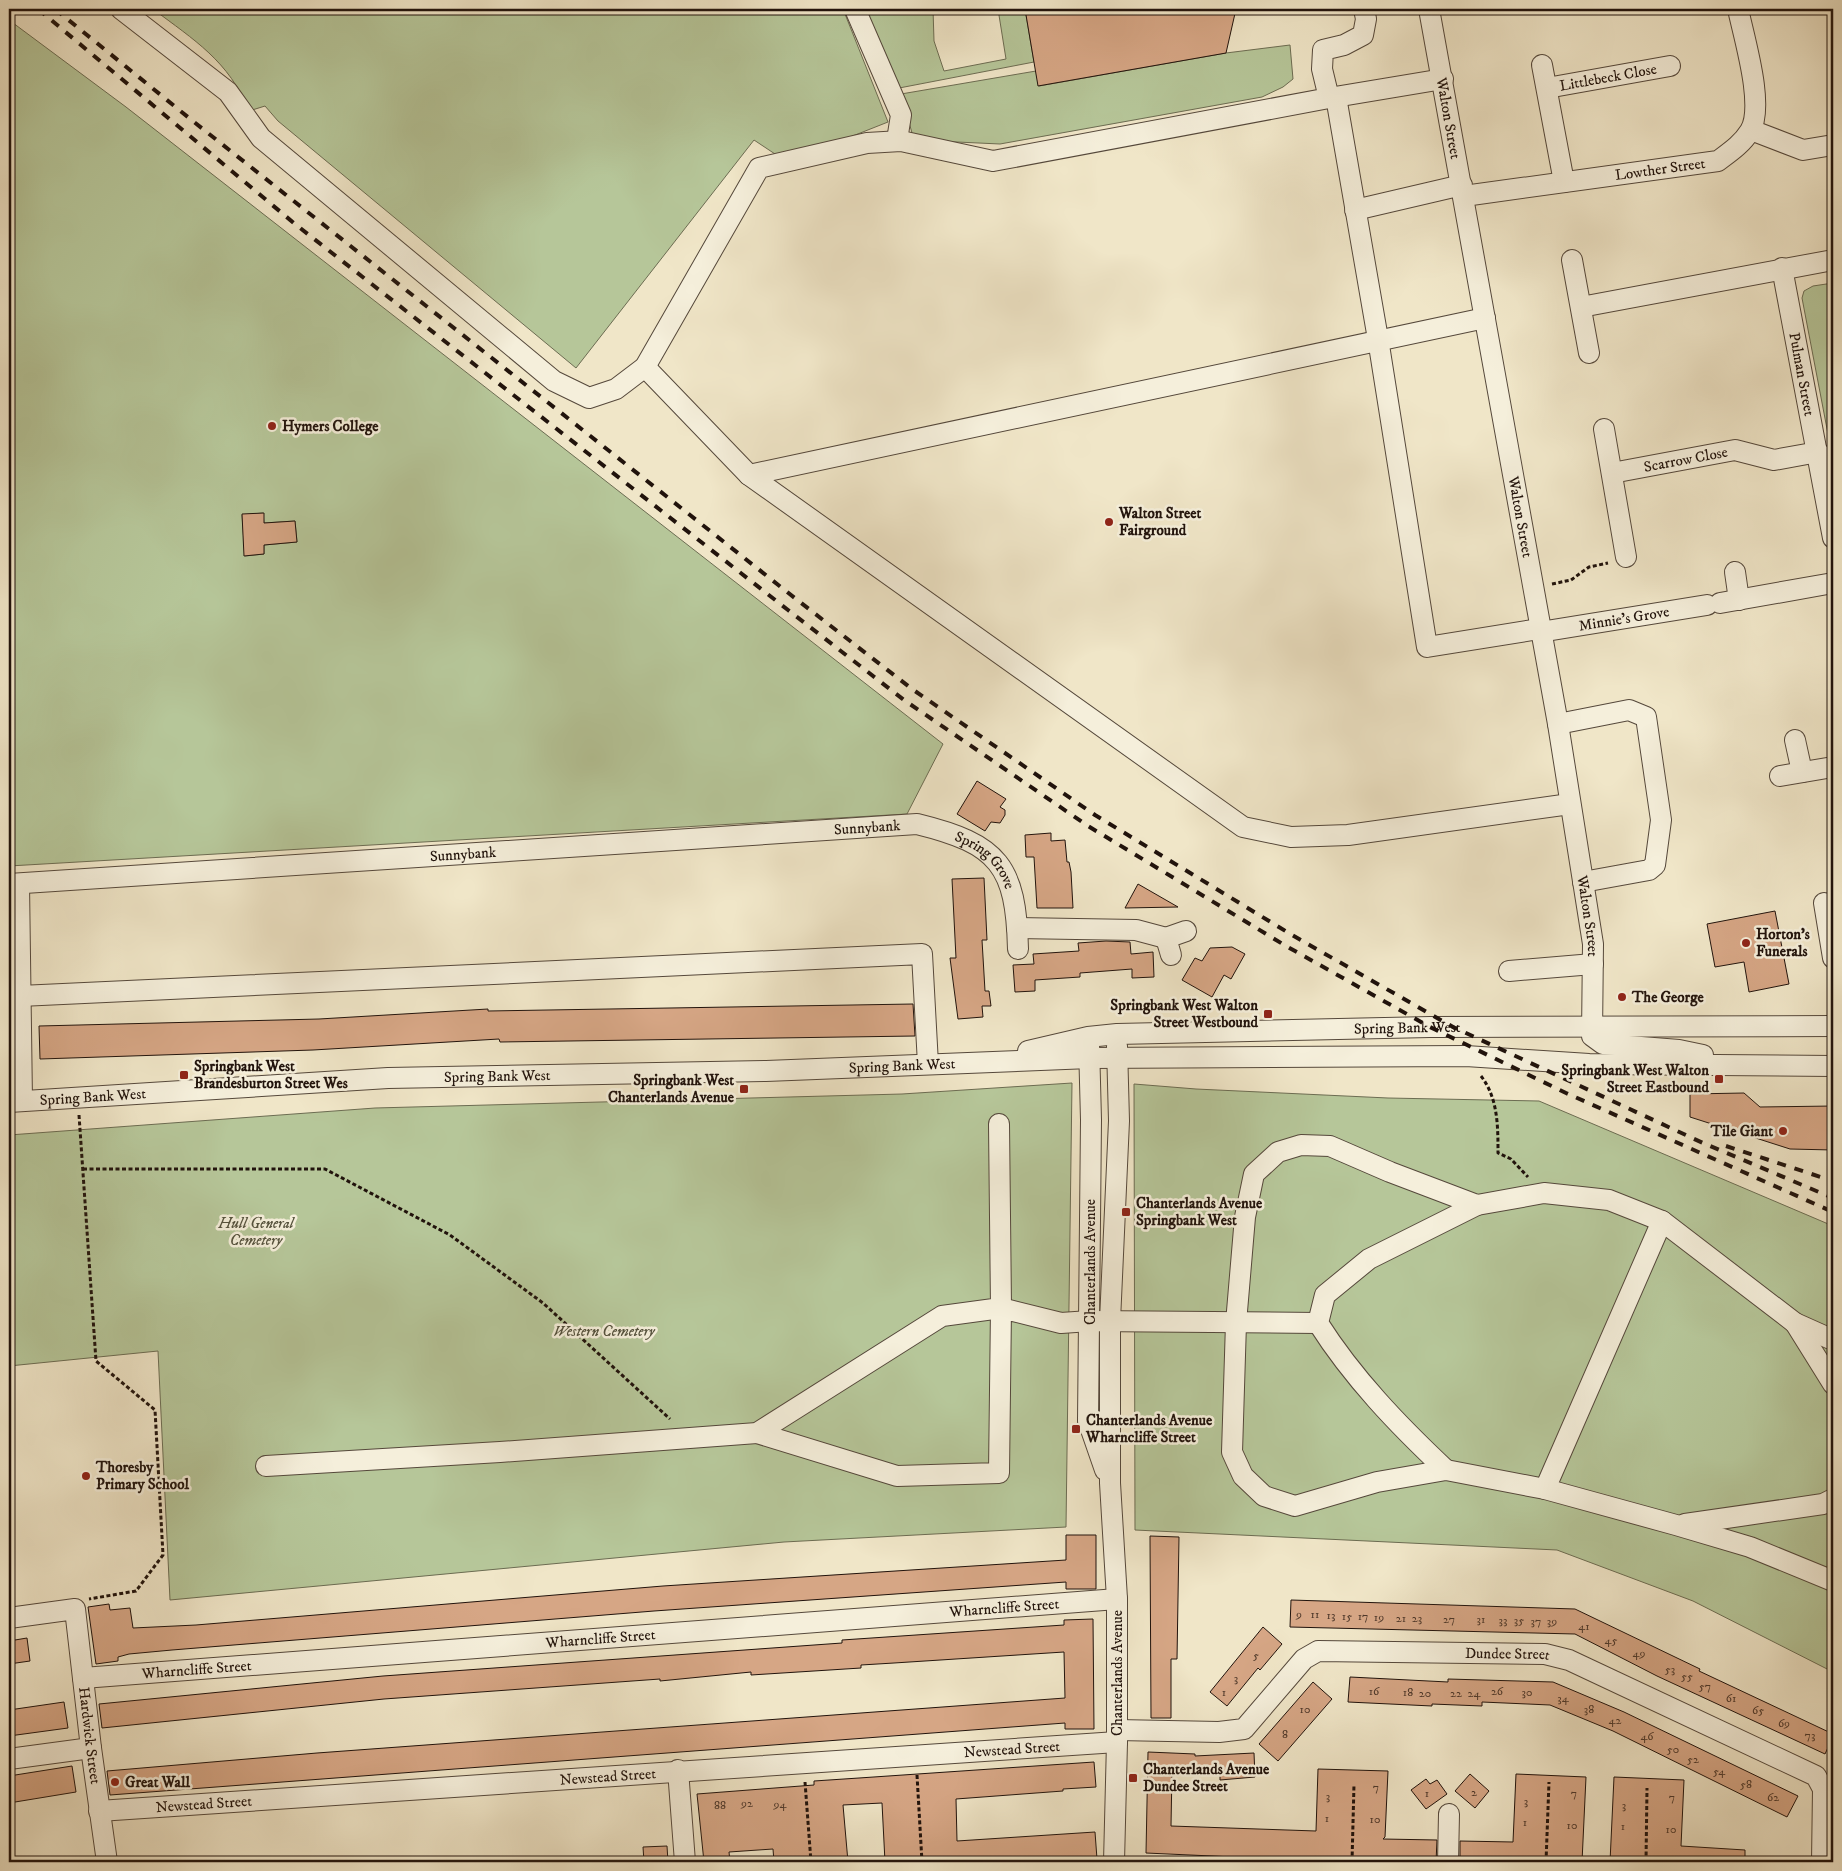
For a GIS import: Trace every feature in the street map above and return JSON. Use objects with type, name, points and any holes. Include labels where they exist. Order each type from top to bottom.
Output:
[{"type":"street","points":[[121,9],[228,92],[261,138],[554,381],[589,398],[616,389],[645,367],[759,168],[867,143],[901,141],[993,161],[1332,97],[1443,79]]},
{"type":"street","points":[[855,9],[901,114],[898,134],[901,141]]},
{"type":"street","points":[[1364,9],[1366,19],[1363,35],[1344,46],[1323,50],[1322,68],[1332,97],[1355,210],[1378,340]]},
{"type":"street","name":"Walton Street","points":[[1429,9],[1463,190],[1539,631],[1558,724],[1593,944],[1590,1028]]},
{"type":"street","points":[[1738,9],[1756,97],[1751,130],[1803,150],[1833,147]]},
{"type":"street","name":"Littlebeck Close","points":[[1542,65],[1564,182]]},
{"type":"street","name":"Littlebeck Close","points":[[1547,88],[1670,66]]},
{"type":"street","name":"Lowther Street","points":[[1355,210],[1463,190],[1564,182],[1718,161],[1738,146],[1751,130]]},
{"type":"street","points":[[1572,260],[1589,353]]},
{"type":"street","points":[[1581,307],[1833,260]]},
{"type":"street","name":"Pulman Street","points":[[1782,268],[1833,536]]},
{"type":"street","points":[[749,475],[1485,318]]},
{"type":"street","name":"Minnie's Grove","points":[[1378,340],[1427,647],[1722,603],[1833,583]]},
{"type":"street","points":[[645,367],[749,475],[1243,827],[1292,837],[1348,835],[1570,804]]},
{"type":"street","points":[[1604,429],[1626,557]]},
{"type":"street","name":"Scarrow Close","points":[[1612,473],[1735,450],[1774,460],[1818,452]]},
{"type":"street","points":[[1722,603],[1734,572]]},
{"type":"street","points":[[1558,724],[1629,710],[1646,717],[1661,820],[1655,865],[1649,870],[1583,882]]},
{"type":"street","points":[[1795,740],[1802,772]]},
{"type":"street","points":[[1780,776],[1833,767]]},
{"type":"street","name":"Sunnybank","points":[[14,884],[917,824]]},
{"type":"street","name":"Spring Grove","points":[[917,824],[945,830],[979,845],[1004,868],[1014,893],[1018,950]]},
{"type":"street","points":[[14,884],[20,996],[15,1102]]},
{"type":"street","points":[[1824,903],[1833,958]]},
{"type":"street","points":[[1017,928],[1136,930],[1169,946],[1186,931]]},
{"type":"street","points":[[20,996],[922,954],[928,1064]]},
{"type":"street","points":[[1509,971],[1592,964]]},
{"type":"street","name":"Spring Bank West","points":[[985,1062],[1088,1037],[1117,1034],[1430,1027],[1833,1026]]},
{"type":"street","points":[[1590,1028],[1592,1036],[1603,1044],[1680,1050],[1749,1064]]},
{"type":"street","name":"Chanterlands Avenue","points":[[1114,1862],[1117,1736],[1117,1598],[1110,1483],[1110,1321],[1120,1121],[1117,1034]]},
{"type":"street","name":"Chanterlands Avenue","points":[[1088,1037],[1090,1058],[1088,1421],[1110,1483]]},
{"type":"street","name":"Spring Bank West","points":[[15,1102],[388,1078],[766,1071],[1090,1058],[1466,1056],[1589,1064],[1833,1066]]},
{"type":"street","points":[[266,1466],[757,1433],[898,1476],[999,1473],[1001,1308],[999,1124]]},
{"type":"street","points":[[1477,1205],[1390,1172],[1330,1146],[1301,1144],[1278,1152],[1254,1174],[1245,1217],[1236,1323],[1232,1452],[1242,1476],[1264,1496],[1295,1506],[1378,1482],[1446,1470],[1545,1489],[1676,1525],[1750,1547],[1833,1581]]},
{"type":"street","points":[[1318,1323],[1325,1295],[1369,1259],[1477,1205],[1544,1194],[1609,1200],[1662,1221],[1795,1323],[1833,1340]]},
{"type":"street","points":[[1545,1489],[1662,1221]]},
{"type":"street","points":[[757,1433],[942,1316],[1001,1308],[1061,1324],[1090,1321],[1318,1323]]},
{"type":"street","points":[[1318,1323],[1364,1386],[1403,1430],[1446,1470]]},
{"type":"street","points":[[1795,1323],[1833,1384]]},
{"type":"street","points":[[1676,1525],[1823,1504],[1833,1499]]},
{"type":"street","name":"Wharncliffe Street","points":[[83,1678],[1117,1598]]},
{"type":"street","points":[[9,1618],[75,1609]]},
{"type":"street","name":"Hardwick Street","points":[[75,1609],[90,1748],[107,1862]]},
{"type":"street","name":"Dundee Street","points":[[1117,1736],[1219,1732],[1244,1729],[1304,1659],[1318,1651],[1545,1654],[1569,1660],[1816,1776],[1823,1789],[1822,1862]]},
{"type":"street","name":"Newstead Street","points":[[99,1811],[916,1754],[1117,1736]]},
{"type":"street","points":[[9,1759],[90,1748]]},
{"type":"street","points":[[678,1770],[685,1862]]},
{"type":"street","points":[[1448,1862],[1449,1814]]},
{"type":"path","points":[[1532,589],[1571,580],[1589,567],[1625,560],[1626,557]]},
{"type":"path","points":[[1466,1056],[1489,1086],[1497,1115],[1498,1153],[1511,1159],[1544,1194]]},
{"type":"path","points":[[75,1609],[85,1599],[136,1591],[164,1555],[155,1410],[96,1361],[78,1098]]},
{"type":"path","points":[[83,1169],[325,1169],[450,1234],[543,1303],[691,1438]]},
{"type":"path","points":[[916,1754],[922,1862]]},
{"type":"path","points":[[803,1762],[811,1862]]},
{"type":"path","points":[[1546,1862],[1549,1782]]},
{"type":"path","points":[[1352,1862],[1354,1784]]},
{"type":"path","points":[[1646,1862],[1647,1788]]},
{"type":"green space","points":[[153,9],[843,9],[888,122],[787,162],[754,140],[576,368],[278,121],[265,106],[249,111],[241,94],[221,65],[196,42]]},
{"type":"green space","points":[[862,9],[933,9],[934,41],[944,71],[1006,59],[998,9],[1025,9],[1034,62],[894,89]]},
{"type":"green space","name":"Hymers College","points":[[9,20],[126,107],[943,744],[907,814],[9,866]],"holes":[[[263,513],[264,523],[295,521],[297,542],[264,545],[264,554],[245,556],[242,515]]]},
{"type":"green space","points":[[1290,45],[1293,79],[1283,87],[1262,97],[1000,144],[914,140],[901,94],[1036,71],[1039,86],[1226,53]]},
{"type":"green space","points":[[1833,283],[1832,455],[1802,298],[1804,291],[1813,286]]},
{"type":"green space","name":"Western Cemetery","points":[[1072,1083],[1066,1527],[784,1542],[170,1600],[158,1351],[9,1366],[9,1135],[375,1108],[902,1094]]},
{"type":"green space","points":[[1134,1084],[1196,1089],[1388,1098],[1539,1101],[1833,1226],[1833,1672],[1693,1601],[1557,1550],[1135,1530]]},
{"type":"building","points":[[1025,9],[1236,9],[1226,53],[1038,86]]},
{"type":"building","points":[[264,513],[264,523],[295,521],[297,542],[264,545],[264,554],[244,556],[242,514]]},
{"type":"building","points":[[977,781],[1006,799],[1000,807],[1005,810],[1005,815],[1000,823],[991,822],[985,831],[957,814]]},
{"type":"building","points":[[1051,833],[1051,841],[1065,840],[1067,862],[1069,862],[1071,872],[1073,908],[1037,908],[1034,857],[1026,857],[1025,835]]},
{"type":"building","points":[[984,878],[987,940],[982,940],[985,991],[989,991],[991,1006],[982,1006],[983,1017],[958,1019],[950,958],[956,958],[952,879]]},
{"type":"building","points":[[1138,884],[1178,907],[1125,908]]},
{"type":"building","name":"Horton's Funerals","points":[[1775,911],[1789,984],[1749,992],[1744,962],[1715,967],[1707,924]]},
{"type":"building","points":[[1130,942],[1131,954],[1153,952],[1154,977],[1132,978],[1132,969],[1080,973],[1080,977],[1035,980],[1035,991],[1015,992],[1013,965],[1034,964],[1033,954],[1079,951],[1078,943]]},
{"type":"building","points":[[1232,947],[1245,954],[1231,979],[1224,975],[1212,997],[1182,980],[1195,958],[1202,961],[1210,948]]},
{"type":"building","points":[[913,1004],[915,1036],[500,1042],[499,1039],[313,1050],[40,1059],[39,1026],[319,1019],[488,1009],[488,1011]]},
{"type":"building","name":"Tile Giant","points":[[1744,1093],[1760,1107],[1833,1106],[1833,1150],[1790,1149],[1690,1117],[1690,1094]]},
{"type":"building","points":[[1066,1535],[1096,1535],[1096,1589],[1066,1589],[1066,1582],[654,1611],[129,1654],[118,1657],[118,1661],[96,1664],[88,1607],[109,1604],[110,1610],[130,1608],[133,1628],[196,1625],[663,1586],[1066,1560]]},
{"type":"building","points":[[1150,1536],[1179,1537],[1177,1659],[1171,1659],[1171,1718],[1151,1718]]},
{"type":"building","points":[[1291,1600],[1575,1609],[1700,1669],[1699,1671],[1833,1734],[1833,1737],[1825,1754],[1657,1676],[1575,1634],[1290,1627]]},
{"type":"building","points":[[1093,1619],[1094,1729],[1065,1729],[1065,1723],[110,1795],[107,1771],[317,1753],[1065,1698],[1064,1652],[861,1665],[861,1668],[751,1675],[751,1672],[660,1681],[660,1679],[384,1699],[102,1728],[99,1704],[383,1676],[842,1643],[842,1640],[1064,1625],[1064,1620]]},
{"type":"building","points":[[1263,1627],[1282,1644],[1260,1670],[1258,1668],[1227,1706],[1210,1692]]},
{"type":"building","points":[[27,1638],[30,1661],[9,1664],[9,1641]]},
{"type":"building","points":[[1350,1677],[1448,1682],[1448,1679],[1553,1682],[1624,1712],[1798,1796],[1787,1817],[1613,1731],[1550,1705],[1482,1702],[1482,1706],[1432,1704],[1432,1706],[1348,1702]]},
{"type":"building","points":[[1313,1682],[1332,1699],[1278,1761],[1259,1744]]},
{"type":"building","points":[[64,1702],[68,1728],[9,1736],[9,1710]]},
{"type":"building","points":[[1148,1752],[1195,1754],[1195,1756],[1254,1753],[1255,1777],[1220,1780],[1220,1772],[1172,1771],[1171,1826],[1316,1831],[1318,1769],[1388,1771],[1385,1837],[1383,1839],[1437,1840],[1436,1862],[1344,1862],[1146,1853]]},
{"type":"building","points":[[1094,1762],[1096,1787],[956,1799],[957,1841],[1095,1832],[1097,1859],[1057,1862],[885,1862],[882,1803],[843,1805],[848,1862],[774,1862],[773,1849],[729,1852],[730,1862],[704,1862],[697,1794],[814,1785],[814,1781]]},
{"type":"building","points":[[72,1766],[76,1792],[9,1803],[9,1776]]},
{"type":"building","points":[[1470,1774],[1489,1791],[1475,1808],[1455,1791]]},
{"type":"building","points":[[1516,1774],[1586,1777],[1582,1862],[1460,1862],[1460,1841],[1513,1842]]},
{"type":"building","points":[[1614,1777],[1684,1780],[1681,1846],[1745,1850],[1745,1862],[1610,1862]]},
{"type":"building","points":[[1426,1779],[1430,1784],[1437,1780],[1447,1794],[1426,1809],[1411,1790]]},
{"type":"building","points":[[667,1846],[668,1862],[644,1862],[643,1847]]},
{"type":"railway","points":[[38,9],[295,224],[788,610],[904,700],[1088,826],[1286,946],[1430,1027],[1566,1093],[1833,1212]]},
{"type":"railway","points":[[55,9],[194,122],[912,689],[1095,815],[1292,935],[1453,1027],[1703,1143],[1833,1198]]},
{"type":"railway","points":[[1726,1146],[1833,1181]]},
{"type":"place","name":"Hymers College","points":[[272,426]]},
{"type":"place","name":"Walton Street Fairground","points":[[1109,522]]},
{"type":"place","name":"Horton's Funerals","points":[[1746,943]]},
{"type":"place","name":"The George","points":[[1622,997]]},
{"type":"place","name":"Springbank West Walton Street Westbound","points":[[1268,1014]]},
{"type":"place","name":"Springbank West Brandesburton Street Wes","points":[[184,1075]]},
{"type":"place","name":"Springbank West Walton Street Eastbound","points":[[1719,1079]]},
{"type":"place","name":"Springbank West Chanterlands Avenue","points":[[744,1089]]},
{"type":"place","name":"Tile Giant","points":[[1783,1131]]},
{"type":"place","name":"Chanterlands Avenue Springbank West","points":[[1126,1212]]},
{"type":"place","name":"Chanterlands Avenue Wharncliffe Street","points":[[1076,1429]]},
{"type":"place","name":"Thoresby Primary School","points":[[86,1476]]},
{"type":"place","name":"Chanterlands Avenue Dundee Street","points":[[1133,1778]]},
{"type":"place","name":"Great Wall","points":[[115,1782]]},
{"type":"park label","name":"Hull General Cemetery","points":[[256,1232]]}]
